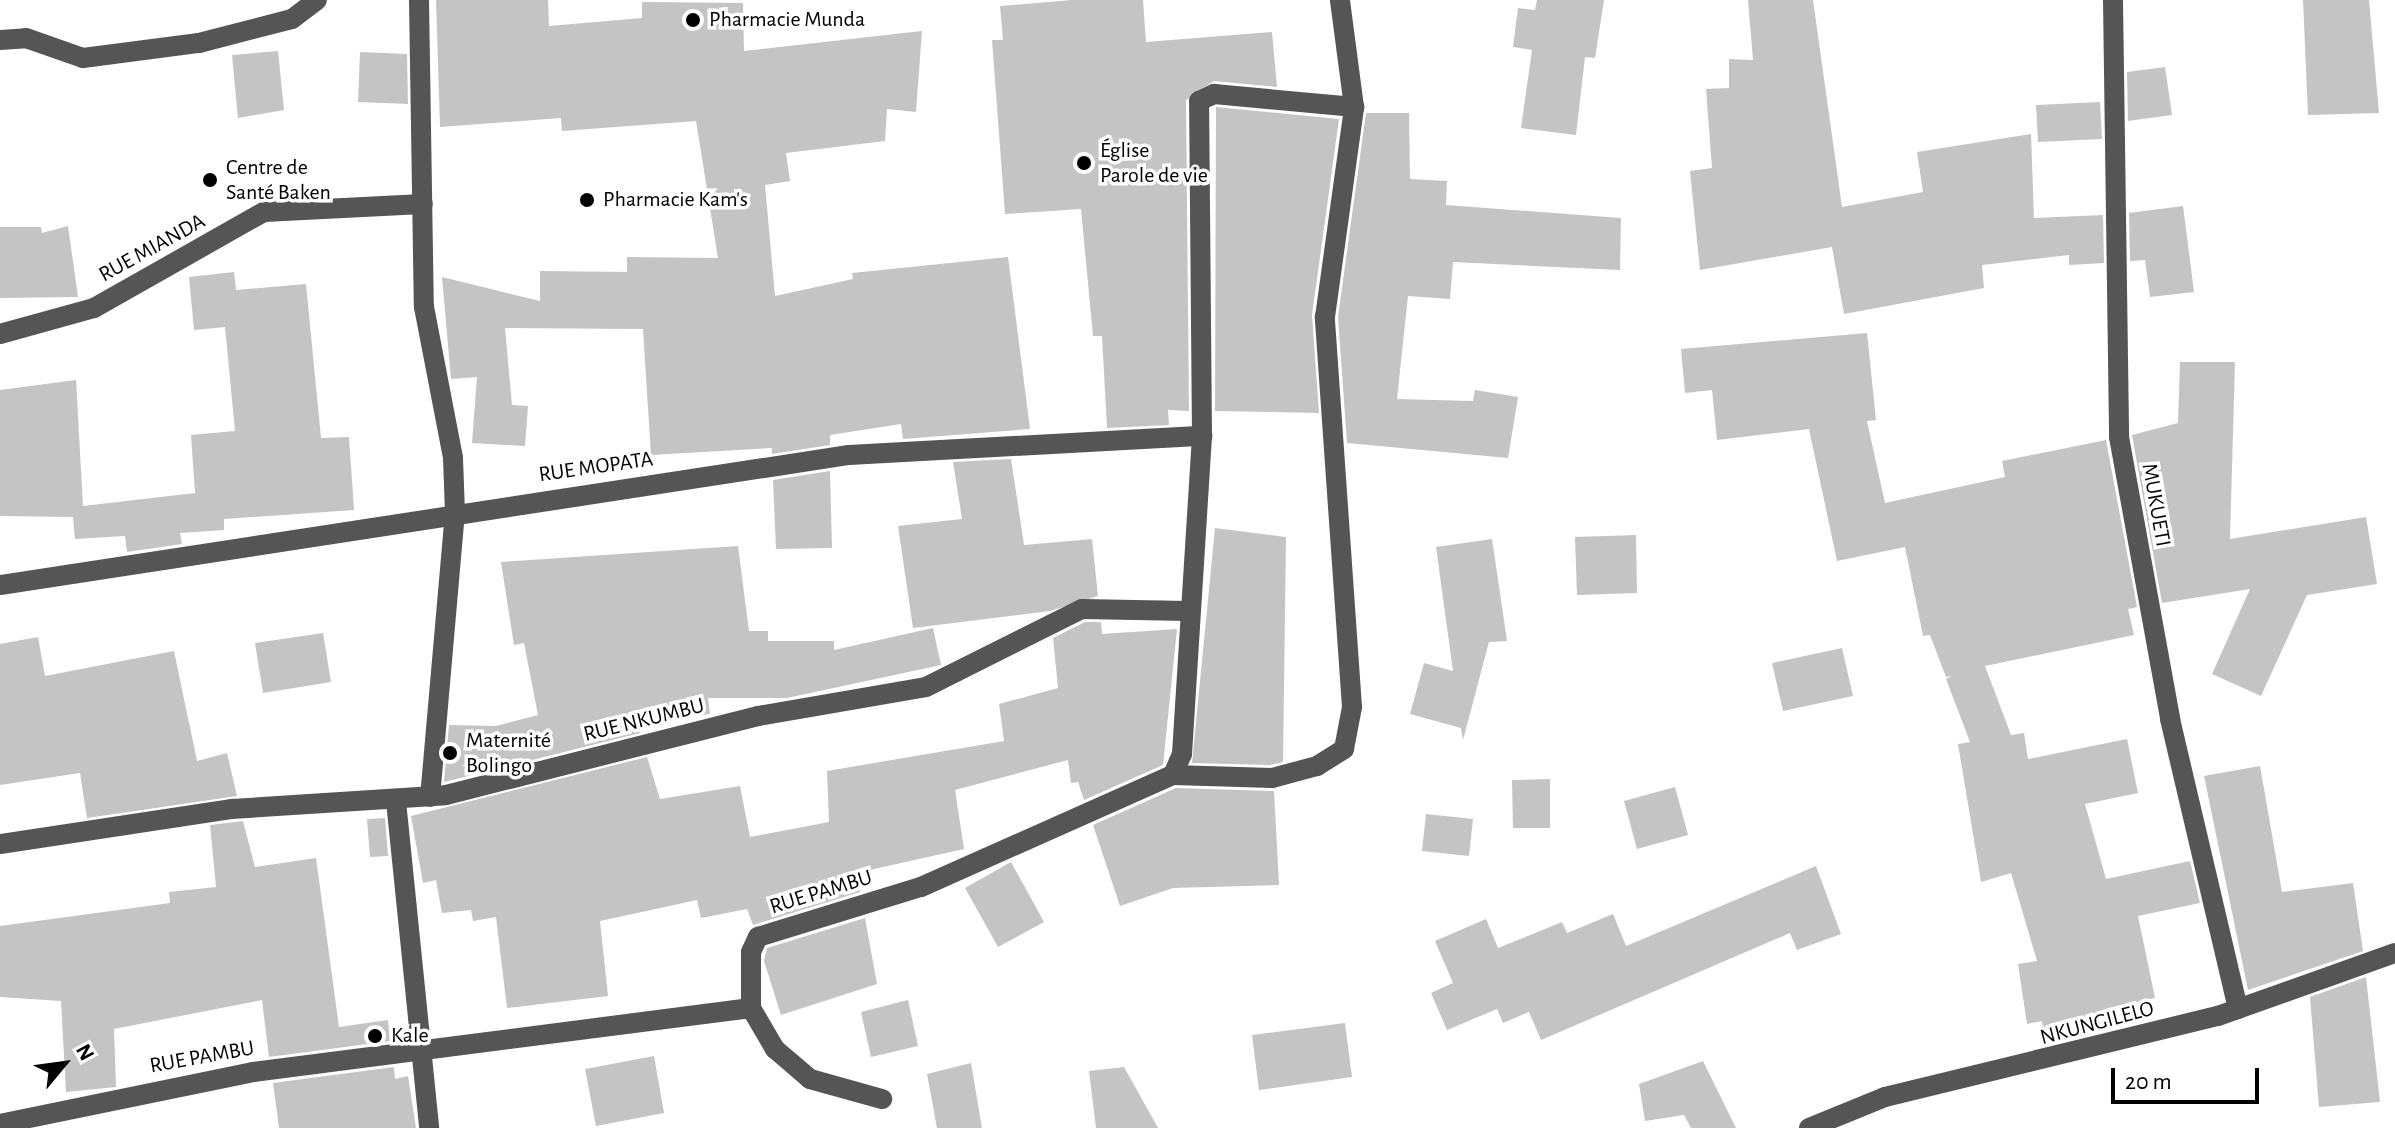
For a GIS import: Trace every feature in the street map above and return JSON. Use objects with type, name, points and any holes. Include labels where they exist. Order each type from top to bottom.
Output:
[{"type":"street","points":[[0,40],[26,38],[98,56],[199,43],[292,19],[317,0]]},
{"type":"street","points":[[419,0],[424,307],[453,458],[455,512],[430,797]]},
{"type":"street","points":[[1340,0],[1354,107],[1325,317],[1352,707],[1344,749],[1317,766],[1272,778],[1173,775],[1182,754],[1188,611],[1202,436],[1199,101],[1214,94],[1354,107]]},
{"type":"street","name":"MUKUETI","points":[[2113,0],[2119,437],[2170,719],[2238,1009]]},
{"type":"street","name":"RUE MIANDA","points":[[0,334],[94,308],[264,212],[423,204]]},
{"type":"street","name":"RUE MOPATA","points":[[0,585],[455,512],[918,447],[1202,436]]},
{"type":"street","name":"RUE NKUMBU","points":[[0,844],[232,809],[430,797],[758,716],[926,687],[1082,609],[1188,611]]},
{"type":"street","name":"RUE PAMBU","points":[[0,1124],[253,1072],[751,1008],[751,952],[758,937],[921,887],[1173,775]]},
{"type":"street","points":[[396,801],[419,1053],[429,1128]]},
{"type":"street","name":"NKUNGILELO","points":[[1809,1128],[1885,1097],[2238,1009],[2395,953]]},
{"type":"street","points":[[751,1008],[775,1049],[810,1079],[882,1099]]},
{"type":"building","points":[[436,0],[548,0],[549,26],[642,18],[642,2],[743,3],[744,51],[922,31],[916,112],[887,109],[885,141],[786,153],[790,181],[765,185],[775,296],[853,279],[852,273],[1008,257],[1030,429],[903,439],[901,424],[830,435],[830,445],[772,454],[772,448],[651,455],[643,329],[505,328],[512,405],[528,406],[525,446],[472,443],[477,377],[451,379],[442,277],[540,301],[540,271],[627,272],[627,257],[718,258],[696,121],[562,131],[561,118],[440,127]]},
{"type":"building","points":[[1072,0],[1143,0],[1146,42],[1272,32],[1277,87],[1214,81],[1186,100],[1189,411],[1168,410],[1169,425],[1107,428],[1102,336],[1093,336],[1081,209],[1005,214],[992,40],[1003,40],[1000,6]]},
{"type":"building","points":[[1537,0],[1604,0],[1595,58],[1585,57],[1576,135],[1521,128],[1532,50],[1513,47],[1518,8],[1535,10]]},
{"type":"building","points":[[1748,0],[1813,0],[1842,207],[1923,192],[1917,152],[2031,134],[2034,218],[2103,215],[2104,263],[2069,265],[2069,255],[1982,265],[1984,288],[1844,314],[1832,247],[1700,270],[1690,171],[1712,168],[1706,89],[1729,88],[1729,59],[1753,60]]},
{"type":"building","points":[[2303,0],[2369,0],[2379,113],[2308,115]]},
{"type":"building","points":[[278,51],[284,110],[238,118],[232,55]]},
{"type":"building","name":"Centre de Santé Baken","points":[[360,52],[407,54],[408,104],[358,102]]},
{"type":"building","points":[[2165,67],[2172,115],[2128,121],[2127,72]]},
{"type":"building","points":[[2100,102],[2102,139],[2038,142],[2036,105]]},
{"type":"building","points":[[1216,107],[1339,119],[1312,315],[1319,413],[1215,411]]},
{"type":"building","points":[[1366,113],[1409,113],[1410,179],[1447,181],[1446,205],[1621,218],[1620,270],[1453,262],[1450,299],[1408,296],[1397,399],[1473,401],[1475,390],[1518,397],[1508,458],[1347,443],[1338,317]]},
{"type":"building","points":[[2183,206],[2194,292],[2150,297],[2145,260],[2130,261],[2129,213]]},
{"type":"building","points":[[68,226],[78,297],[0,298],[0,227],[41,227],[42,233]]},
{"type":"building","points":[[234,272],[236,290],[306,284],[321,438],[349,437],[354,510],[224,519],[224,530],[180,533],[182,544],[127,552],[125,536],[75,539],[73,517],[0,516],[0,390],[76,380],[83,506],[195,493],[191,435],[235,431],[225,327],[194,330],[189,277]]},
{"type":"building","points":[[1867,333],[1876,420],[1867,421],[1885,503],[2005,477],[2002,461],[2106,440],[2137,607],[2128,609],[2134,635],[1985,666],[2011,735],[2024,733],[2028,759],[2127,739],[2138,793],[2085,804],[2106,879],[2190,861],[2200,903],[2138,916],[2155,998],[2109,1008],[2112,1028],[2045,1045],[2042,1021],[2027,1024],[2018,964],[2037,961],[2011,873],[1981,882],[1958,744],[1970,742],[1946,679],[1952,676],[1946,677],[1930,635],[1923,636],[1905,547],[1837,561],[1809,429],[1717,440],[1712,390],[1685,393],[1681,349]]},
{"type":"building","points":[[2180,362],[2235,362],[2230,539],[2366,517],[2377,584],[2307,595],[2261,696],[2212,674],[2250,589],[2162,603],[2132,435],[2178,423]]},
{"type":"building","points":[[1011,459],[1024,545],[1092,539],[1098,596],[1050,611],[913,628],[898,526],[962,519],[953,462]]},
{"type":"building","points":[[830,471],[832,548],[776,549],[773,480]]},
{"type":"building","points":[[1215,528],[1286,537],[1283,762],[1270,765],[1192,763]]},
{"type":"building","points":[[1636,535],[1637,593],[1577,595],[1575,537]]},
{"type":"building","points":[[1492,539],[1507,641],[1489,642],[1463,740],[1461,728],[1410,714],[1424,663],[1453,671],[1436,547]]},
{"type":"building","points":[[738,546],[749,631],[768,631],[768,641],[834,641],[834,650],[933,628],[941,665],[787,698],[708,698],[710,714],[636,721],[640,733],[444,782],[449,725],[496,726],[538,715],[524,643],[514,645],[501,562]]},
{"type":"building","points":[[1085,622],[1101,622],[1102,634],[1177,629],[1163,765],[1084,800],[1078,782],[1071,783],[1068,760],[955,790],[964,849],[856,873],[860,892],[753,925],[747,909],[701,918],[697,900],[600,921],[608,996],[507,1008],[496,917],[473,921],[471,910],[442,913],[436,880],[423,883],[411,816],[647,757],[660,799],[740,786],[750,837],[829,822],[827,771],[1004,741],[999,704],[1058,688],[1053,638]]},
{"type":"building","points":[[323,633],[331,682],[263,693],[255,643]]},
{"type":"building","points":[[38,637],[45,676],[174,651],[197,761],[227,753],[237,796],[87,818],[80,773],[0,785],[0,644]]},
{"type":"building","points":[[1842,648],[1853,696],[1783,711],[1772,663]]},
{"type":"building","points":[[2260,766],[2282,892],[2353,883],[2363,951],[2248,990],[2204,776]]},
{"type":"building","points":[[1550,779],[1550,828],[1513,828],[1512,780]]},
{"type":"building","points":[[1675,787],[1688,835],[1637,849],[1624,801]]},
{"type":"building","points":[[1176,788],[1274,791],[1279,885],[1173,888],[1120,906],[1093,825]]},
{"type":"building","points":[[1426,814],[1473,819],[1469,856],[1422,851]]},
{"type":"building","points":[[385,818],[388,856],[370,857],[367,819]]},
{"type":"building","points":[[243,821],[255,867],[316,858],[339,1027],[388,1020],[390,1041],[269,1057],[262,1000],[114,1029],[116,1087],[66,1092],[61,1001],[0,997],[0,926],[170,903],[169,892],[216,887],[210,825]]},
{"type":"building","points":[[1011,862],[1044,922],[998,947],[965,888]]},
{"type":"building","points":[[1816,866],[1841,934],[1797,950],[1790,933],[1541,1040],[1529,1012],[1503,1023],[1497,1009],[1447,1030],[1431,993],[1453,983],[1435,941],[1486,919],[1498,948],[1562,922],[1567,933],[1613,914],[1626,946]]},
{"type":"building","points":[[865,918],[877,984],[781,1015],[764,961],[767,948]]},
{"type":"building","points":[[2366,977],[2380,1102],[2319,1107],[2310,997]]},
{"type":"building","points":[[908,1000],[918,1046],[871,1057],[861,1012]]},
{"type":"building","points":[[1345,1023],[1352,1077],[1259,1090],[1252,1035]]},
{"type":"building","points":[[654,1056],[664,1113],[596,1126],[585,1069]]},
{"type":"building","points":[[1703,1061],[1736,1128],[1691,1128],[1684,1115],[1645,1121],[1639,1084]]},
{"type":"building","points":[[971,1063],[982,1128],[937,1128],[927,1074]]},
{"type":"building","points":[[394,1067],[395,1079],[408,1076],[416,1128],[279,1128],[273,1083]]},
{"type":"building","points":[[1124,1067],[1158,1128],[1096,1128],[1089,1071]]},
{"type":"place","name":"Pharmacie Munda","points":[[693,20]]},
{"type":"place","name":"Église Parole de vie","points":[[1084,163]]},
{"type":"place","name":"Centre de Santé Baken","points":[[210,180]]},
{"type":"place","name":"Pharmacie Kam's","points":[[587,200]]},
{"type":"place","name":"Maternité Bolingo","points":[[450,753]]},
{"type":"place","name":"Kale","points":[[375,1036]]}]
